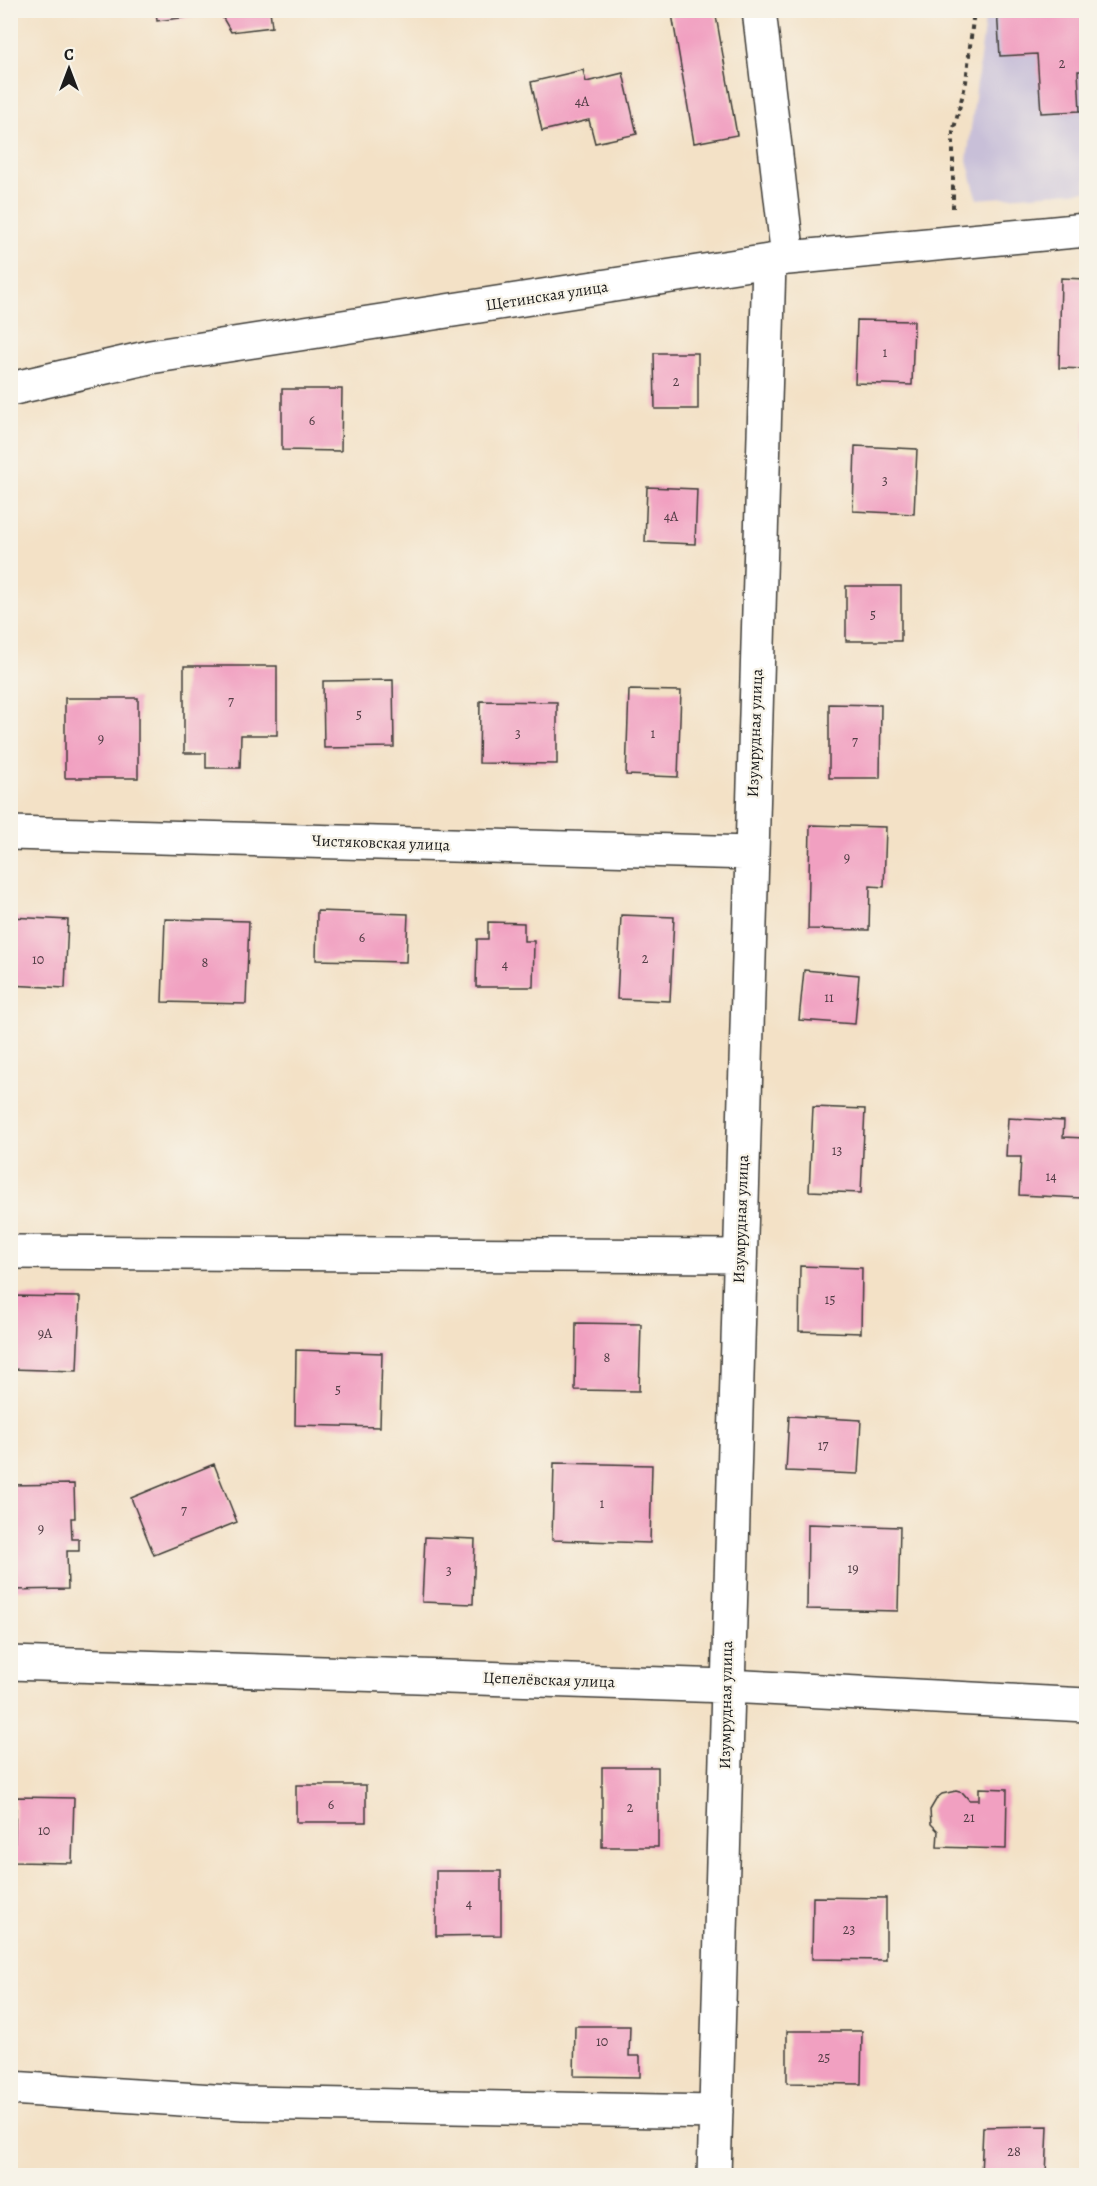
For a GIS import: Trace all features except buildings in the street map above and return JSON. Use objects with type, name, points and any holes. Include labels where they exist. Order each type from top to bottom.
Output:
[{"type":"street","name":"Изумрудная улица","points":[[714,2175],[752,853],[778,260],[759,10]]},
{"type":"street","name":"Щетинская улица","points":[[10,388],[150,357],[778,260],[1086,230]]},
{"type":"street","name":"Чистяковская улица","points":[[10,833],[752,853]]},
{"type":"street","points":[[10,1252],[739,1256]]},
{"type":"street","name":"Цепелёвская улица","points":[[10,1663],[727,1686],[1086,1705]]},
{"type":"street","points":[[10,2088],[244,2103],[716,2112]]},
{"type":"path","points":[[952,242],[953,132],[966,82],[974,10]]},
{"type":"shaded area","points":[[986,11],[1086,11],[1086,191],[977,199],[967,160]]}]
